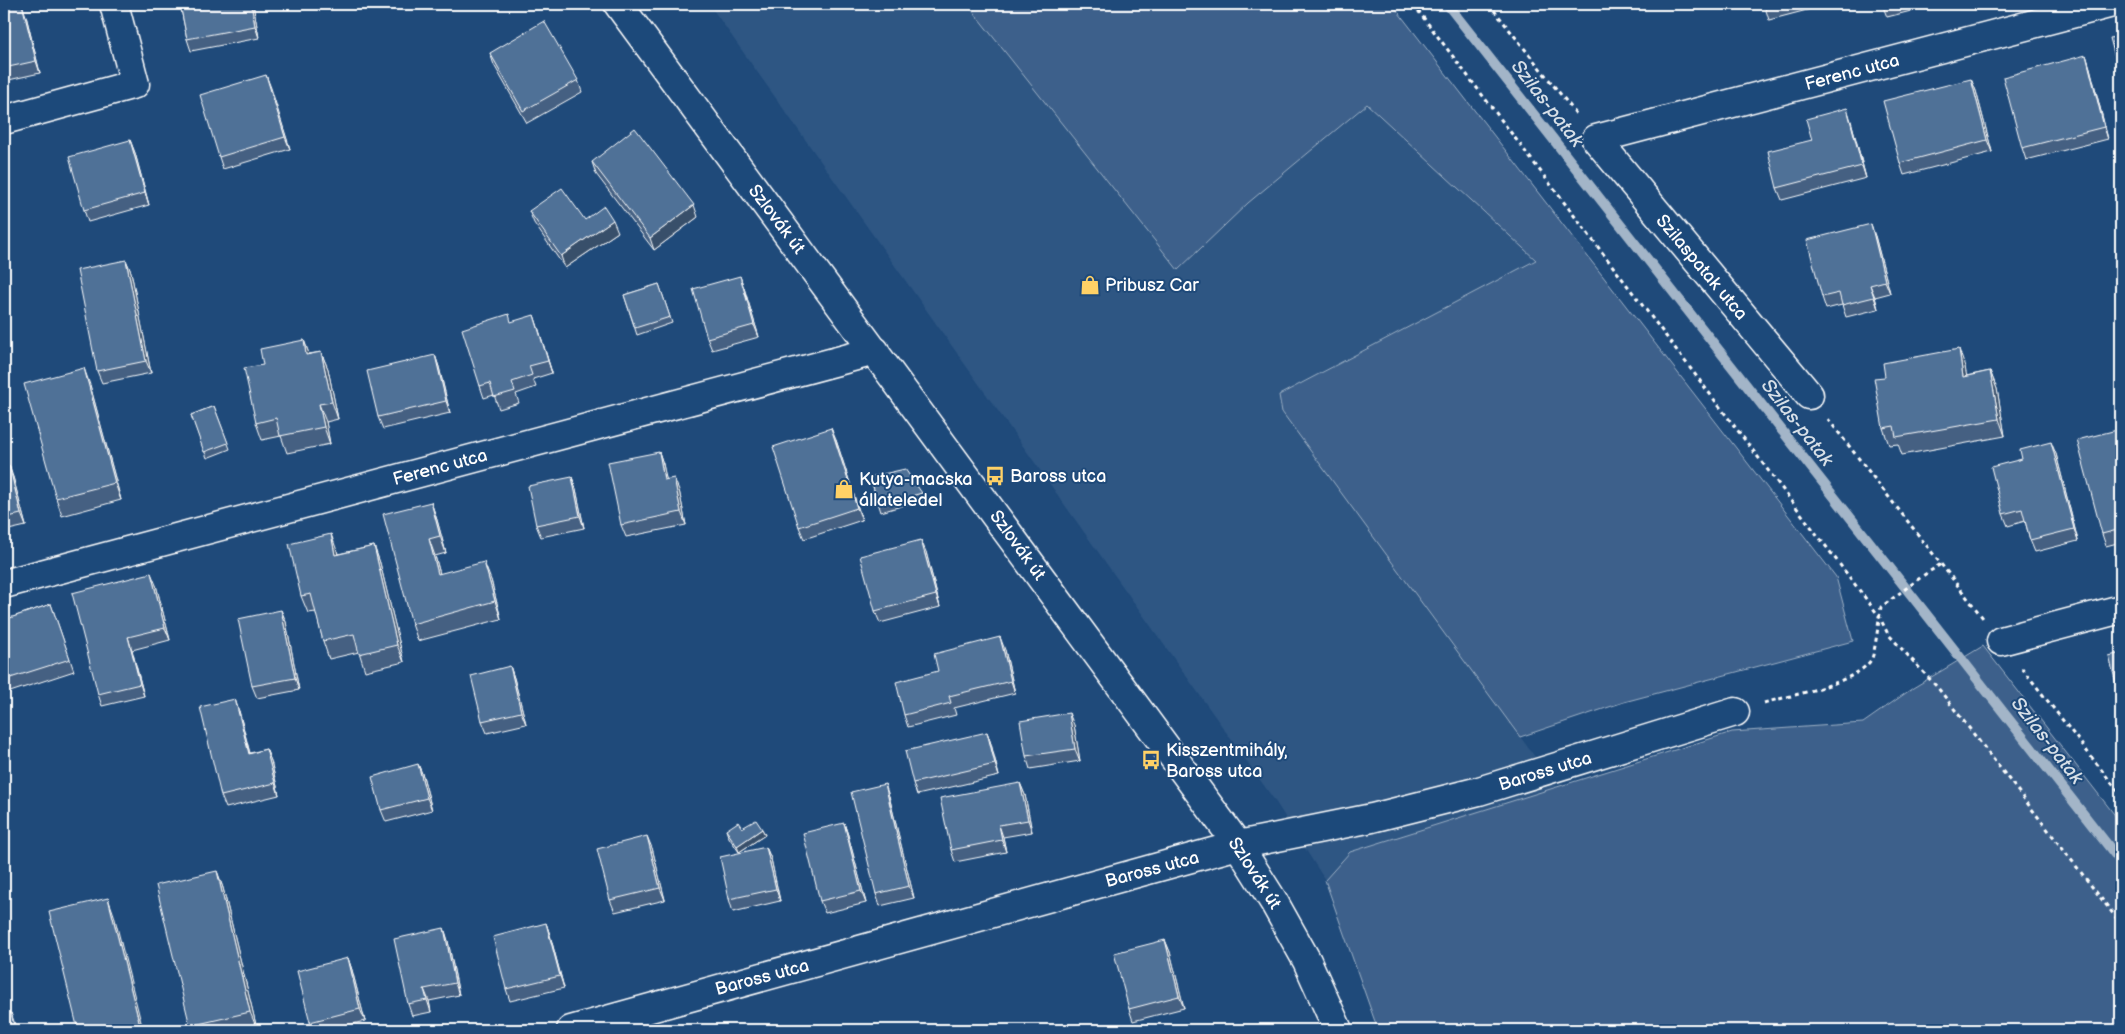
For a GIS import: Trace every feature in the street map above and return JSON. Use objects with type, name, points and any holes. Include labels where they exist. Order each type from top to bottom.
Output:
[{"type":"street","points":[[4,120],[135,84],[114,4]]},
{"type":"street","name":"Szlovák út","points":[[618,4],[1238,846],[1274,902],[1307,961],[1338,1030]]},
{"type":"street","name":"Ferenc utca","points":[[1596,140],[2109,4]]},
{"type":"street","name":"Szilaspatak utca","points":[[1596,140],[1809,395]]},
{"type":"street","name":"Ferenc utca","points":[[4,584],[875,351]]},
{"type":"street","points":[[2001,641],[2121,609]]},
{"type":"street","name":"Baross utca","points":[[571,1030],[1238,846],[1372,818],[1479,792],[1735,712]]},
{"type":"path","points":[[1413,4],[1879,616],[1888,634],[1938,688],[2121,924]]},
{"type":"path","points":[[1489,4],[1596,140]]},
{"type":"path","points":[[1809,395],[2121,795]]},
{"type":"path","points":[[1735,712],[1829,685],[1856,673],[1872,660],[1881,607],[1941,564]]},
{"type":"shaded area","points":[[709,4],[967,4],[1178,270],[1248,203],[1367,104],[1536,260],[1279,395],[1282,412],[1557,787],[1350,852],[1325,880],[1275,801]]},
{"type":"shaded area","points":[[967,4],[1392,4],[1836,577],[1853,641],[1624,702],[1520,737],[1282,412],[1279,395],[1536,260],[1367,104],[1248,203],[1178,270]]},
{"type":"shaded area","points":[[1983,646],[2121,823],[2121,1030],[1378,1030],[1325,880],[1350,852],[1732,732],[1863,723],[1913,688]]},
{"type":"building","points":[[22,4],[36,61],[4,68],[4,8]]},
{"type":"building","points":[[180,4],[251,4],[255,26],[187,39]]},
{"type":"building","points":[[1764,4],[1779,4],[1765,7]]},
{"type":"building","points":[[544,21],[578,80],[523,111],[490,53]]},
{"type":"building","points":[[2121,36],[2121,80],[2110,38]]},
{"type":"building","points":[[2086,55],[2104,127],[2022,148],[2003,77]]},
{"type":"building","points":[[266,75],[285,137],[219,157],[200,95]]},
{"type":"building","points":[[1971,79],[1987,140],[1900,163],[1883,101]]},
{"type":"building","points":[[1847,108],[1862,166],[1777,188],[1768,151],[1812,140],[1806,119]]},
{"type":"building","points":[[635,128],[694,205],[650,238],[592,162]]},
{"type":"building","points":[[130,140],[145,193],[84,210],[69,157]]},
{"type":"building","points":[[562,188],[585,220],[604,206],[613,220],[561,256],[529,211]]},
{"type":"building","points":[[1871,224],[1885,281],[1870,285],[1874,297],[1842,305],[1839,293],[1822,297],[1807,240]]},
{"type":"building","points":[[126,260],[146,361],[97,371],[77,270]]},
{"type":"building","points":[[740,276],[754,325],[707,338],[693,289]]},
{"type":"building","points":[[659,284],[670,317],[635,328],[624,295]]},
{"type":"building","points":[[509,314],[511,322],[534,315],[548,361],[529,366],[532,375],[512,382],[515,391],[494,397],[490,383],[480,386],[462,329]]},
{"type":"building","points":[[304,340],[306,355],[321,352],[332,402],[319,404],[324,427],[280,436],[276,418],[256,423],[244,368],[263,365],[260,349]]},
{"type":"building","points":[[1959,349],[1963,377],[1990,371],[1999,419],[1896,437],[1894,426],[1883,428],[1874,378],[1885,377],[1883,363]]},
{"type":"building","points":[[435,355],[446,401],[378,417],[367,371]]},
{"type":"building","points":[[84,368],[115,483],[56,498],[24,384]]},
{"type":"building","points":[[214,406],[228,443],[204,452],[191,415]]},
{"type":"building","points":[[831,428],[857,508],[799,527],[773,447]]},
{"type":"building","points":[[2117,430],[2121,445],[2121,529],[2102,534],[2077,440]]},
{"type":"building","points":[[2051,442],[2074,529],[2030,540],[2022,509],[2003,514],[1991,467],[2022,459],[2020,450]]},
{"type":"building","points":[[659,452],[664,480],[674,478],[681,512],[621,525],[608,462]]},
{"type":"building","points":[[9,465],[21,514],[4,518],[4,466]]},
{"type":"building","points":[[905,469],[922,493],[879,505],[870,477]]},
{"type":"building","points":[[572,477],[580,516],[536,525],[528,486]]},
{"type":"building","points":[[431,502],[440,536],[429,539],[438,574],[484,562],[495,601],[412,624],[383,514]]},
{"type":"building","points":[[331,534],[335,555],[374,546],[397,645],[359,654],[354,634],[323,641],[311,594],[301,596],[289,544]]},
{"type":"building","points":[[921,540],[936,595],[875,611],[860,556]]},
{"type":"building","points":[[151,573],[165,628],[128,637],[140,684],[98,694],[72,593]]},
{"type":"building","points":[[51,604],[70,659],[4,680],[4,620]]},
{"type":"building","points":[[281,610],[295,678],[252,686],[238,619]]},
{"type":"building","points":[[1000,637],[1011,681],[949,696],[951,703],[904,715],[896,682],[938,671],[934,654]]},
{"type":"building","points":[[2121,653],[2121,699],[2120,699],[2109,656]]},
{"type":"building","points":[[510,666],[521,712],[482,721],[471,676]]},
{"type":"building","points":[[235,699],[249,754],[266,749],[275,783],[221,796],[200,707]]},
{"type":"building","points":[[1069,713],[1075,749],[1026,756],[1020,721]]},
{"type":"building","points":[[987,732],[995,764],[913,783],[905,751]]},
{"type":"building","points":[[418,764],[427,798],[381,810],[372,777]]},
{"type":"building","points":[[1020,783],[1028,820],[999,825],[1002,840],[951,850],[940,798]]},
{"type":"building","points":[[885,784],[909,886],[876,894],[851,792]]},
{"type":"building","points":[[756,820],[762,829],[737,846],[726,830],[738,822],[742,828]]},
{"type":"building","points":[[844,823],[861,891],[820,901],[803,833]]},
{"type":"building","points":[[647,836],[660,888],[610,900],[597,849]]},
{"type":"building","points":[[766,847],[776,889],[729,899],[720,857]]},
{"type":"building","points":[[217,871],[250,1012],[190,1026],[156,885]]},
{"type":"building","points":[[108,898],[141,1030],[78,1030],[49,912]]},
{"type":"building","points":[[546,923],[560,976],[506,989],[493,937]]},
{"type":"building","points":[[444,928],[455,983],[424,989],[427,1000],[408,1004],[394,939]]},
{"type":"building","points":[[1165,940],[1179,996],[1129,1009],[1114,953]]},
{"type":"building","points":[[348,958],[360,1009],[310,1022],[297,971]]},
{"type":"building","points":[[11,1013],[15,1030],[4,1030],[4,1015]]},
{"type":"waterway","name":"Szilas-patak","points":[[1447,4],[2121,862]]},
{"type":"place","name":"Pribusz Car","points":[[1090,285]]},
{"type":"place","name":"Baross utca","points":[[995,476]]},
{"type":"place","name":"Kutya-macska állateledel","points":[[844,489]]},
{"type":"place","name":"Kisszentmihály, Baross utca","points":[[1151,760]]}]
